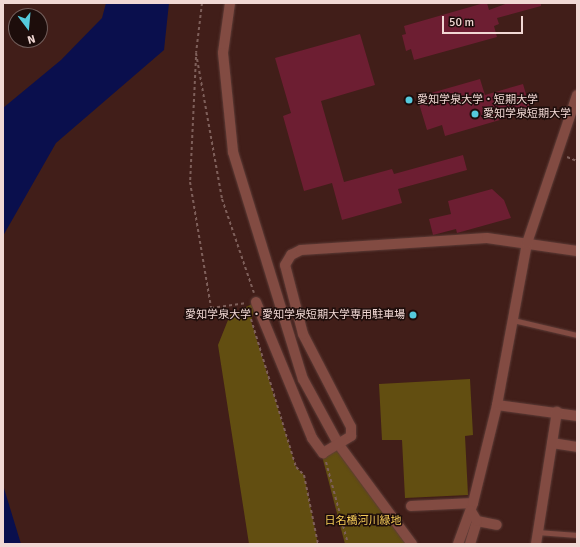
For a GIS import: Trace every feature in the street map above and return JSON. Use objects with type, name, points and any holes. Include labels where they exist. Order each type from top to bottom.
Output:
[{"type":"street","points":[[230,3],[223,53],[233,152],[303,379],[339,445],[412,544]]},
{"type":"street","points":[[458,544],[472,507],[498,405],[527,243],[577,94]]},
{"type":"street","points":[[256,302],[312,438],[323,452],[339,445],[352,436],[351,427],[303,334],[285,265],[291,254],[301,250],[487,238],[577,251]]},
{"type":"street","points":[[498,405],[557,412],[577,416]]},
{"type":"street","points":[[536,544],[557,412]]},
{"type":"street","points":[[552,443],[577,447]]},
{"type":"street","points":[[411,506],[472,507]]},
{"type":"street","points":[[470,544],[477,521],[472,507]]},
{"type":"street","points":[[477,521],[497,525]]},
{"type":"lane","points":[[513,320],[577,335]]},
{"type":"lane","points":[[537,532],[577,535]]},
{"type":"path","points":[[202,3],[196,52],[190,182],[211,308],[256,302]]},
{"type":"path","points":[[196,52],[222,199],[256,302],[251,320],[296,467],[304,475],[318,544]]},
{"type":"path","points":[[323,452],[348,544]]},
{"type":"green space","points":[[256,302],[251,321],[296,467],[304,475],[318,544],[249,544],[218,345],[230,315]]},
{"type":"green space","points":[[470,379],[473,435],[465,436],[468,495],[405,498],[402,440],[382,440],[379,384]]},
{"type":"green space","name":"日名橋河川緑地","points":[[338,450],[409,544],[345,544],[322,456]]},
{"type":"shaded area","points":[[106,3],[169,3],[164,50],[56,143],[3,236],[3,108],[61,60],[102,18]]},
{"type":"shaded area","points":[[3,485],[21,544],[3,544]]},
{"type":"building","points":[[487,3],[489,10],[508,3],[541,3],[541,6],[497,18],[499,24],[494,26],[497,37],[414,60],[411,49],[406,51],[402,35],[406,34],[404,26]]},
{"type":"building","points":[[360,34],[375,85],[321,101],[344,182],[392,169],[394,174],[463,155],[467,170],[398,189],[402,203],[342,220],[332,183],[304,191],[283,116],[291,113],[275,58]]},
{"type":"building","points":[[480,79],[485,95],[523,84],[531,111],[445,136],[442,125],[427,130],[417,97]]},
{"type":"building","points":[[492,189],[504,200],[511,218],[457,233],[456,229],[433,235],[429,219],[451,214],[448,201]]},
{"type":"place","name":"愛知学泉大学・短期大学","points":[[409,100]]},
{"type":"place","name":"愛知学泉短期大学","points":[[475,114]]},
{"type":"place","name":"愛知学泉大学・愛知学泉短期大学専用駐車場","points":[[413,315]]}]
